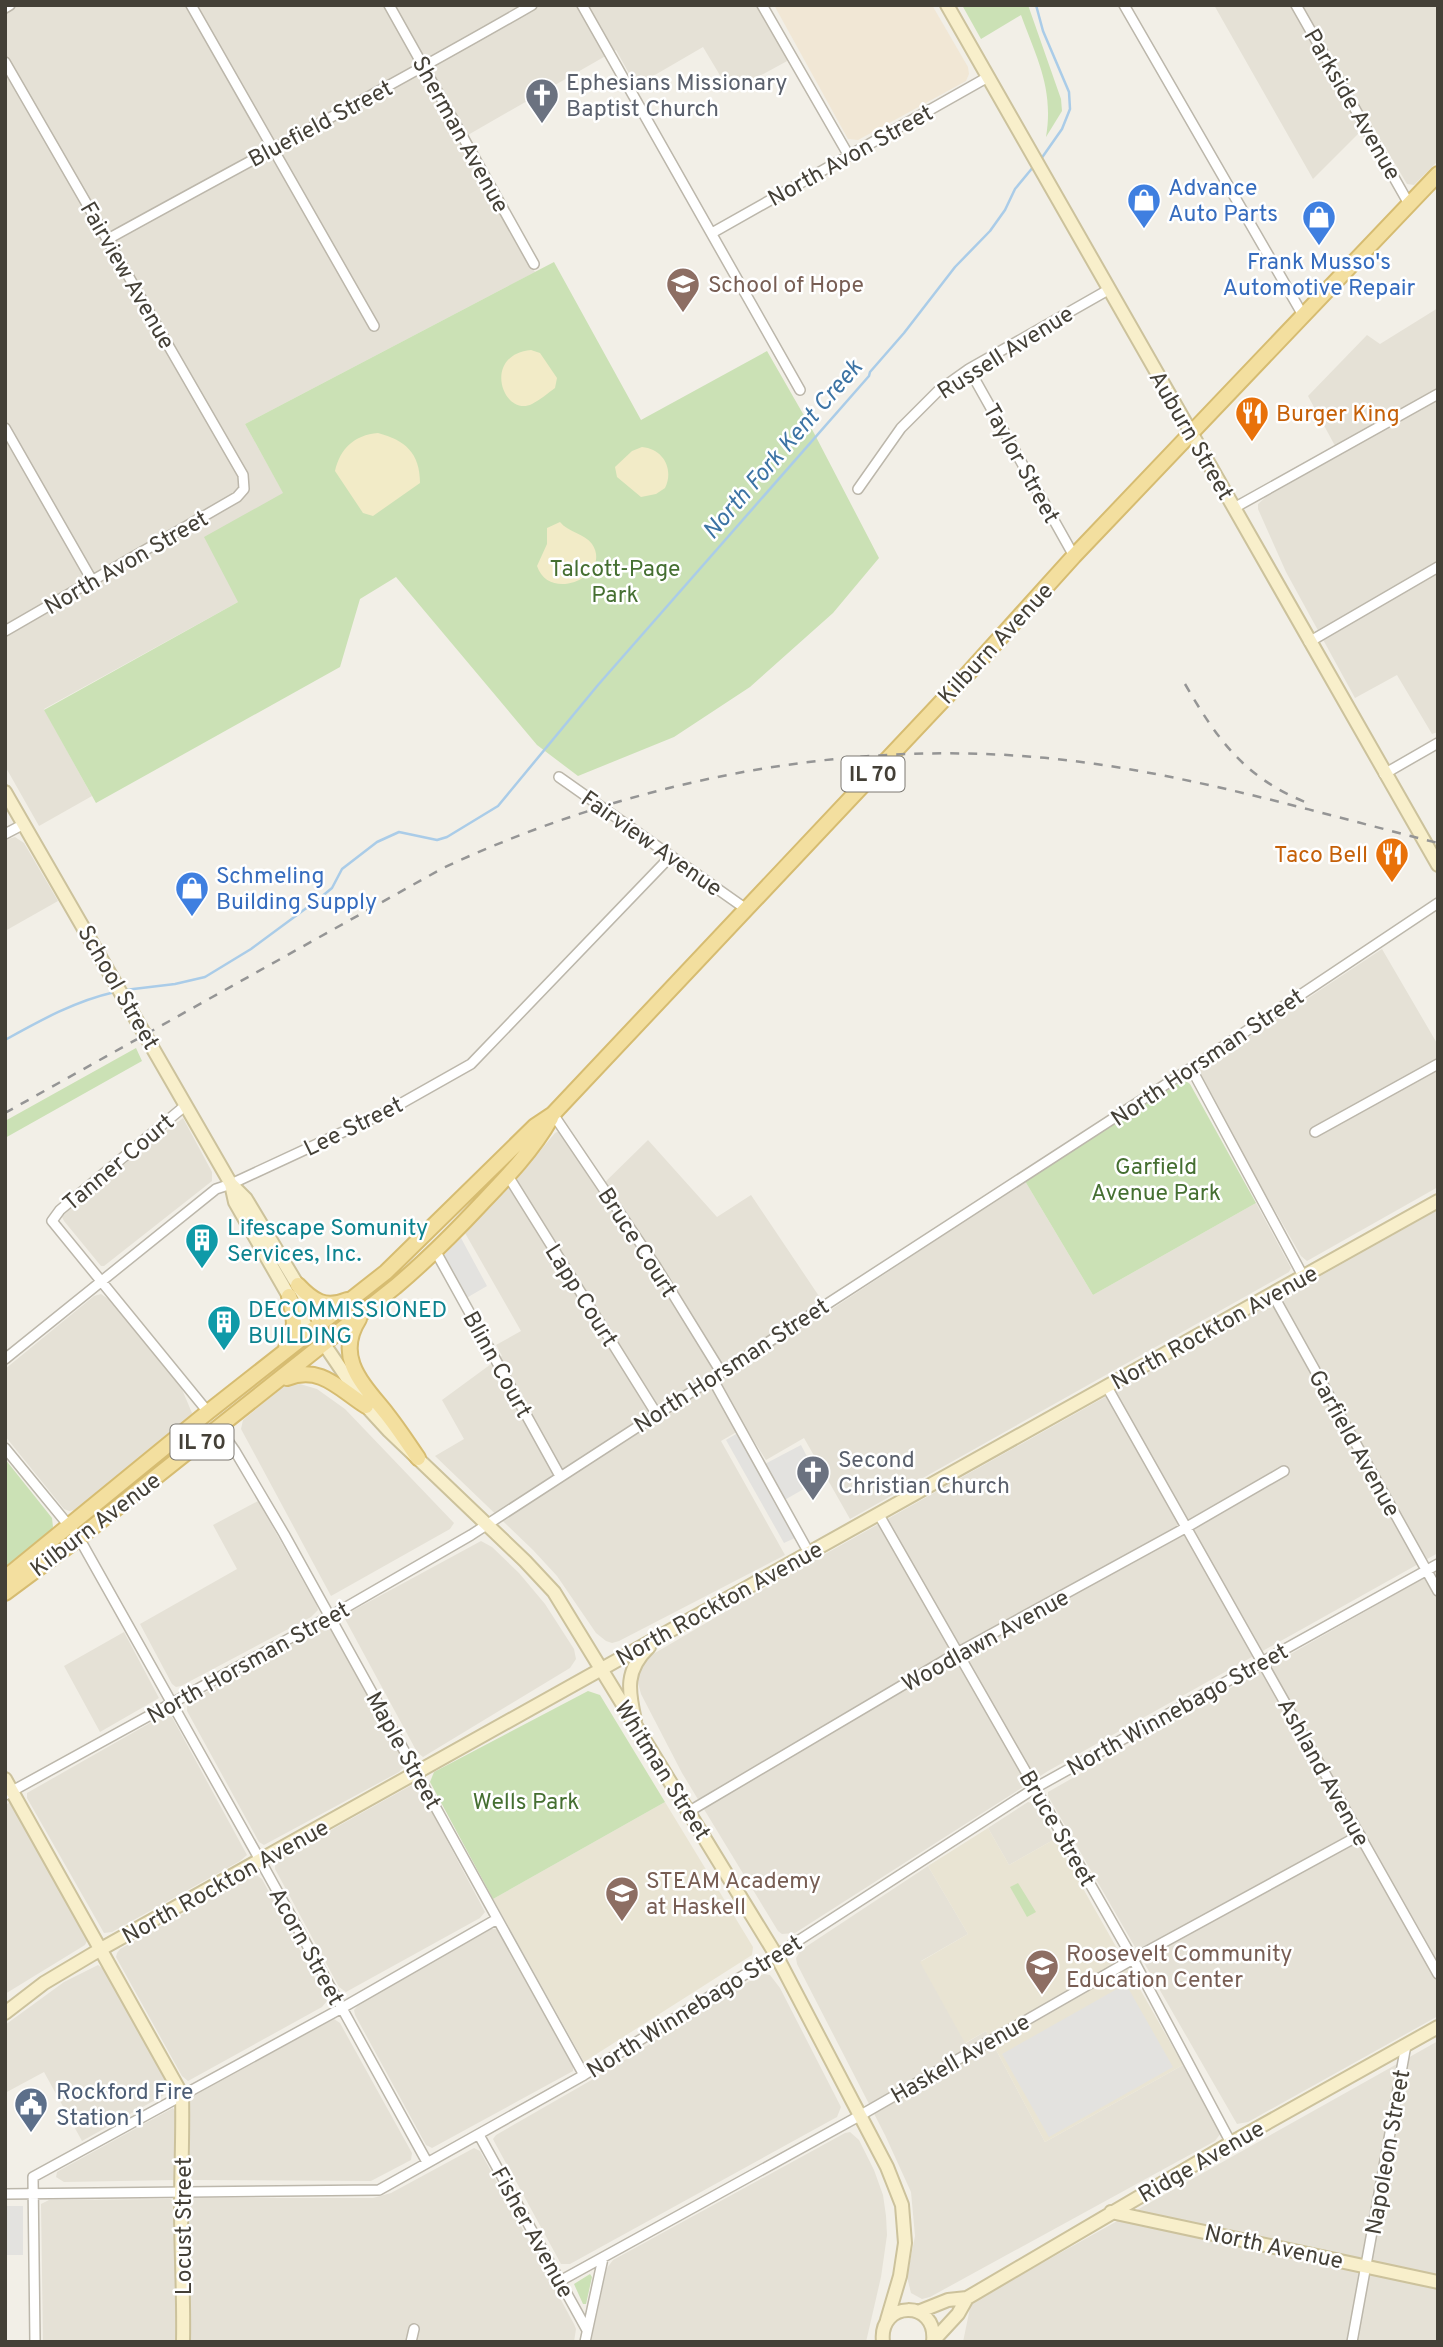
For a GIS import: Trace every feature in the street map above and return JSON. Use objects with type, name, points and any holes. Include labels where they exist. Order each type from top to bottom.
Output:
[{"type":"main road","name":"Auburn Street","points":[[947,5],[1438,865]]},
{"type":"main road","name":"Kilburn Avenue","points":[[5,1578],[208,1412],[386,1272],[535,1126],[553,1114],[963,679],[1074,556],[1438,174]]},
{"type":"main road","name":"School Street","points":[[5,792],[231,1184],[235,1202],[324,1344]]},
{"type":"main road","name":"Kilburn Avenue","points":[[5,1593],[276,1383],[436,1252],[508,1177],[544,1132],[553,1114]]},
{"type":"main road","name":"North Rockton Avenue","points":[[6,2012],[44,1983],[101,1949],[1438,1201]]},
{"type":"main road","points":[[279,1357],[289,1345],[295,1329],[293,1291],[325,1304],[342,1302],[355,1296]]},
{"type":"main road","points":[[363,1314],[350,1339],[352,1367],[418,1458]]},
{"type":"main road","name":"Whitman Street","points":[[324,1344],[366,1406],[389,1432],[554,1592],[776,1955],[861,2115],[892,2178],[902,2206],[905,2243],[900,2276],[884,2325],[882,2341]]},
{"type":"main road","points":[[276,1383],[298,1374],[313,1374],[329,1381],[366,1406]]},
{"type":"main road","points":[[638,1731],[631,1702],[633,1668],[637,1659],[660,1636]]},
{"type":"main road","name":"Locust Street","points":[[5,1779],[9,1793],[101,1949],[182,2095],[183,2342]]},
{"type":"main road","name":"Ridge Avenue","points":[[887,2320],[898,2312],[915,2311],[947,2300],[967,2298],[1231,2143],[1438,2028]]},
{"type":"main road","name":"North Avenue","points":[[1111,2213],[1438,2282]]},
{"type":"main road","name":"Whitman Street","points":[[900,2276],[905,2301],[929,2320],[933,2341]]},
{"type":"main road","name":"Ridge Avenue","points":[[933,2341],[958,2314],[967,2298]]},
{"type":"street","points":[[191,5],[374,326]]},
{"type":"street","name":"Sherman Avenue","points":[[388,5],[534,264]]},
{"type":"street","name":"Bluefield Street","points":[[108,239],[424,68],[532,5]]},
{"type":"street","points":[[582,5],[800,390]]},
{"type":"street","points":[[762,5],[849,156]]},
{"type":"street","points":[[1124,5],[1304,317]]},
{"type":"street","name":"Parkside Avenue","points":[[1296,5],[1409,204]]},
{"type":"street","name":"Fairview Avenue","points":[[5,62],[243,475],[244,489]]},
{"type":"street","name":"North Avon Street","points":[[712,233],[988,77]]},
{"type":"street","name":"Russell Avenue","points":[[858,489],[901,428],[938,391],[969,369],[1108,290]]},
{"type":"street","name":"Taylor Street","points":[[969,369],[1074,556]]},
{"type":"street","points":[[1234,508],[1438,394]]},
{"type":"street","points":[[5,428],[93,582]]},
{"type":"street","name":"North Avon Street","points":[[5,631],[237,497],[244,489]]},
{"type":"street","points":[[1309,642],[1438,568]]},
{"type":"street","points":[[1384,774],[1438,743]]},
{"type":"street","name":"Fairview Avenue","points":[[559,777],[746,909]]},
{"type":"street","points":[[5,834],[23,824]]},
{"type":"street","name":"Lee Street","points":[[5,1359],[208,1194],[386,1112],[462,1070],[483,1053],[670,856]]},
{"type":"street","name":"North Horsman Street","points":[[9,1793],[330,1617],[486,1525],[1191,1068],[1438,903]]},
{"type":"street","points":[[1315,1132],[1438,1063]]},
{"type":"street","points":[[1191,1068],[1303,1276]]},
{"type":"street","name":"Tanner Court","points":[[101,1281],[52,1221],[60,1210],[186,1105]]},
{"type":"street","name":"Bruce Court","points":[[553,1114],[655,1265],[720,1373]]},
{"type":"street","name":"Lapp Court","points":[[508,1177],[656,1413]]},
{"type":"street","name":"Blinn Court","points":[[436,1252],[561,1476]]},
{"type":"street","points":[[101,1281],[208,1412]]},
{"type":"street","name":"Garfield Avenue","points":[[1273,1295],[1438,1591]]},
{"type":"street","points":[[712,1378],[809,1553]]},
{"type":"street","name":"Ashland Avenue","points":[[1107,1387],[1438,1974]]},
{"type":"street","name":"Maple Street","points":[[219,1428],[284,1534],[584,2076]]},
{"type":"street","name":"Acorn Street","points":[[5,1448],[79,1538],[427,2162]]},
{"type":"street","name":"Woodlawn Avenue","points":[[688,1812],[957,1653],[1284,1471]]},
{"type":"street","name":"Bruce Street","points":[[879,1515],[1133,1959],[1231,2143]]},
{"type":"street","name":"North Winnebago Street","points":[[5,2193],[379,2190],[584,2076],[1035,1788],[1438,1564]]},
{"type":"street","name":"Haskell Avenue","points":[[560,2281],[861,2115],[1133,1959],[1360,1835]]},
{"type":"street","points":[[35,2342],[33,2177],[342,2008],[497,1919]]},
{"type":"street","name":"Napoleon Street","points":[[1352,2342],[1406,2045]]},
{"type":"street","name":"Fisher Avenue","points":[[478,2135],[587,2330]]},
{"type":"street","name":"Fisher Avenue","points":[[585,2342],[603,2258]]},
{"type":"street","points":[[411,2342],[414,2329]]},
{"type":"shaded area","points":[[5,5],[758,5],[789,60],[730,92],[703,47],[636,86],[616,50],[461,139],[535,272],[245,424],[284,494],[238,602],[44,709],[92,796],[39,826],[5,766]]},
{"type":"shaded area","points":[[774,5],[932,5],[968,67],[969,74],[966,81],[858,140],[848,139]]},
{"type":"shaded area","points":[[1214,5],[1438,5],[1438,161],[1414,185],[1407,184],[1370,122],[1313,179]]},
{"type":"shaded area","points":[[1438,308],[1438,732],[1432,734],[1397,675],[1355,698],[1286,572],[1258,504],[1340,455],[1308,396],[1367,335],[1380,344]]},
{"type":"shaded area","points":[[15,837],[24,843],[58,901],[5,931],[5,840]]},
{"type":"shaded area","points":[[1382,949],[1438,1045],[1438,1187],[1307,1261],[1301,1256],[1198,1076],[1198,1071]]},
{"type":"shaded area","points":[[183,1118],[212,1172],[212,1181],[101,1266],[64,1221],[64,1212]]},
{"type":"shaded area","points":[[561,1130],[599,1188],[648,1140],[717,1217],[751,1195],[829,1311],[1025,1181],[1093,1295],[1256,1203],[1291,1268],[1289,1272],[850,1519],[804,1438],[766,1460],[745,1427],[721,1441],[785,1555],[612,1643],[596,1633],[557,1576],[533,1550],[435,1456],[464,1439],[442,1400],[502,1356],[496,1345],[521,1331],[465,1233],[521,1174],[555,1133]]},
{"type":"shaded area","points":[[1438,1210],[1438,1553],[1048,1771],[795,1933],[782,1934],[778,1931],[682,1773],[641,1694],[636,1676],[643,1660],[786,1576]]},
{"type":"shaded area","points":[[461,1238],[487,1286],[463,1300],[440,1259]]},
{"type":"shaded area","points":[[101,1294],[110,1300],[181,1387],[192,1413],[191,1417],[79,1509],[69,1511],[64,1509],[5,1436],[5,1369],[94,1296]]},
{"type":"shaded area","points":[[300,1384],[317,1389],[345,1409],[454,1523],[450,1529],[331,1596],[241,1429],[243,1420],[285,1385]]},
{"type":"shaded area","points":[[741,1431],[761,1466],[801,1445],[814,1470],[804,1476],[809,1486],[781,1502],[799,1536],[784,1543],[726,1440]]},
{"type":"shaded area","points":[[258,1501],[318,1610],[311,1617],[176,1687],[140,1624],[237,1569],[213,1525]]},
{"type":"shaded area","points":[[481,1541],[492,1547],[519,1573],[545,1604],[574,1649],[576,1659],[570,1668],[423,1757],[417,1752],[345,1619],[352,1611]]},
{"type":"shaded area","points":[[1438,1570],[1438,2016],[1248,2122],[1237,2124],[1048,1792]]},
{"type":"shaded area","points":[[322,1627],[331,1630],[405,1766],[399,1772],[264,1845],[259,1842],[187,1711],[187,1703]]},
{"type":"shaded area","points":[[124,1632],[159,1698],[100,1732],[64,1666]]},
{"type":"shaded area","points":[[164,1715],[172,1717],[247,1855],[112,1932],[104,1933],[27,1798],[27,1793]]},
{"type":"shaded area","points":[[415,1785],[485,1912],[480,1918],[346,1992],[339,1987],[275,1865],[281,1858]]},
{"type":"shaded area","points":[[11,1802],[15,1804],[87,1936],[87,1941],[85,1945],[5,1994],[5,1805]]},
{"type":"shaded area","name":"STEAM Academy at Haskell","points":[[665,1802],[753,1947],[752,1955],[584,2062],[493,1899]]},
{"type":"shaded area","points":[[1028,1802],[1035,1804],[1055,1839],[1009,1865],[988,1828]]},
{"type":"shaded area","name":"Roosevelt Community Education Center","points":[[988,1828],[1009,1865],[1055,1839],[1183,2065],[1045,2142],[986,2031],[965,2043],[920,1962],[968,1934],[928,1866]]},
{"type":"shaded area","points":[[928,1866],[968,1934],[921,1961],[966,2043],[986,2031],[1045,2142],[1183,2065],[1221,2133],[1215,2141],[922,2299],[911,2293],[907,2277],[915,2236],[911,2192],[796,1958],[801,1950]]},
{"type":"shaded area","points":[[255,1874],[262,1879],[327,2001],[322,2007],[188,2081],[182,2076],[116,1957],[117,1953]]},
{"type":"shaded area","points":[[491,1929],[500,1933],[573,2071],[432,2148],[426,2145],[354,2010],[361,2002]]},
{"type":"shaded area","points":[[98,1965],[106,1971],[170,2088],[164,2095],[82,2141],[44,2072],[5,2093],[5,2025],[64,1982]]},
{"type":"shaded area","points":[[764,1974],[770,1975],[780,1988],[841,2107],[837,2117],[570,2264],[561,2264],[493,2139]]},
{"type":"shaded area","points":[[1124,1985],[1173,2067],[1049,2137],[1002,2054]]},
{"type":"shaded area","points":[[334,2019],[340,2023],[412,2153],[411,2160],[371,2181],[192,2180],[189,2101],[192,2096]]},
{"type":"shaded area","points":[[1438,2041],[1438,2342],[963,2342],[971,2303]]},
{"type":"shaded area","points":[[173,2108],[177,2115],[176,2180],[64,2182],[56,2177],[57,2172],[62,2169]]},
{"type":"shaded area","points":[[850,2132],[859,2140],[874,2170],[883,2195],[886,2216],[887,2235],[881,2277],[866,2342],[591,2342],[607,2268],[613,2260]]},
{"type":"shaded area","points":[[474,2148],[480,2151],[574,2324],[574,2342],[189,2342],[188,2204],[192,2198],[373,2198],[391,2193]]},
{"type":"shaded area","points":[[170,2199],[176,2203],[177,2342],[43,2342],[41,2204],[49,2200]]},
{"type":"shaded area","points":[[5,2206],[23,2206],[23,2255],[5,2255]]},
{"type":"green space","points":[[962,5],[1028,5],[1061,99],[1062,111],[1046,137],[1046,89],[1021,15],[981,39]]},
{"type":"green space","name":"Talcott-Page Park","points":[[554,262],[641,420],[767,351],[814,433],[879,558],[833,613],[750,687],[674,737],[578,776],[537,745],[396,577],[360,599],[340,667],[96,803],[44,710],[238,602],[204,537],[283,493],[245,424]]},
{"type":"green space","points":[[136,1048],[142,1061],[5,1138],[5,1121]]},
{"type":"green space","name":"Garfield Avenue Park","points":[[1184,1080],[1190,1084],[1256,1203],[1093,1295],[1025,1181]]},
{"type":"green space","points":[[5,1459],[52,1518],[53,1527],[5,1570]]},
{"type":"green space","name":"Wells Park","points":[[588,1691],[600,1695],[665,1802],[493,1899],[430,1782],[434,1772]]},
{"type":"green space","points":[[1018,1883],[1036,1912],[1027,1917],[1010,1887]]},
{"type":"green space","points":[[590,2274],[592,2277],[586,2304],[583,2304],[574,2284]]},
{"type":"sand","points":[[531,350],[540,353],[557,378],[555,388],[532,404],[522,406],[513,402],[506,394],[502,373],[506,363],[515,354]]},
{"type":"sand","points":[[378,433],[409,449],[417,464],[420,483],[373,516],[363,513],[335,471],[340,456],[349,444],[369,434]]},
{"type":"sand","points":[[642,447],[661,456],[668,474],[665,488],[656,494],[641,497],[617,477],[615,467],[632,451]]},
{"type":"sand","points":[[560,522],[589,541],[596,555],[594,566],[587,575],[566,584],[554,583],[544,577],[537,566],[547,544],[547,528]]},
{"type":"waterway","name":"North Fork Kent Creek","points":[[1036,5],[1043,31],[1069,92],[1070,109],[1062,129],[1041,159]]},
{"type":"waterway","name":"North Fork Kent Creek","points":[[125,990],[205,977],[251,949],[320,898],[332,888],[342,869],[377,842],[399,832],[437,840],[447,837],[498,806],[598,685],[869,376],[955,267],[990,231],[1005,210],[1015,189],[1034,166]]},
{"type":"waterway","name":"North Fork Kent Creek","points":[[5,1040],[72,1006],[115,992]]},
{"type":"railway","points":[[1185,684],[1209,722],[1234,754],[1265,781],[1305,802]]},
{"type":"railway","points":[[5,1113],[443,868],[521,835],[601,807],[683,785],[766,768],[850,758],[934,753],[1019,756],[1103,765],[1229,790],[1438,843]]},
{"type":"place","name":"Ephesians Missionary Baptist Church","points":[[542,125]]},
{"type":"place","name":"Advance Auto Parts","points":[[1144,230]]},
{"type":"place","name":"Frank Musso's Automotive Repair","points":[[1319,247]]},
{"type":"place","name":"School of Hope","points":[[683,314]]},
{"type":"place","name":"Burger King","points":[[1252,443]]},
{"type":"place","name":"Taco Bell","points":[[1392,884]]},
{"type":"place","name":"Schmeling Building Supply","points":[[192,918]]},
{"type":"place","name":"Lifescape Somunity Services, Inc.","points":[[202,1270]]},
{"type":"place","name":"DECOMMISSIONED BUILDING","points":[[224,1352]]},
{"type":"place","name":"Second Christian Church","points":[[813,1502]]},
{"type":"place","name":"STEAM Academy at Haskell","points":[[622,1923]]},
{"type":"place","name":"Roosevelt Community Education Center","points":[[1042,1996]]},
{"type":"place","name":"Rockford Fire Station 1","points":[[31,2134]]}]
